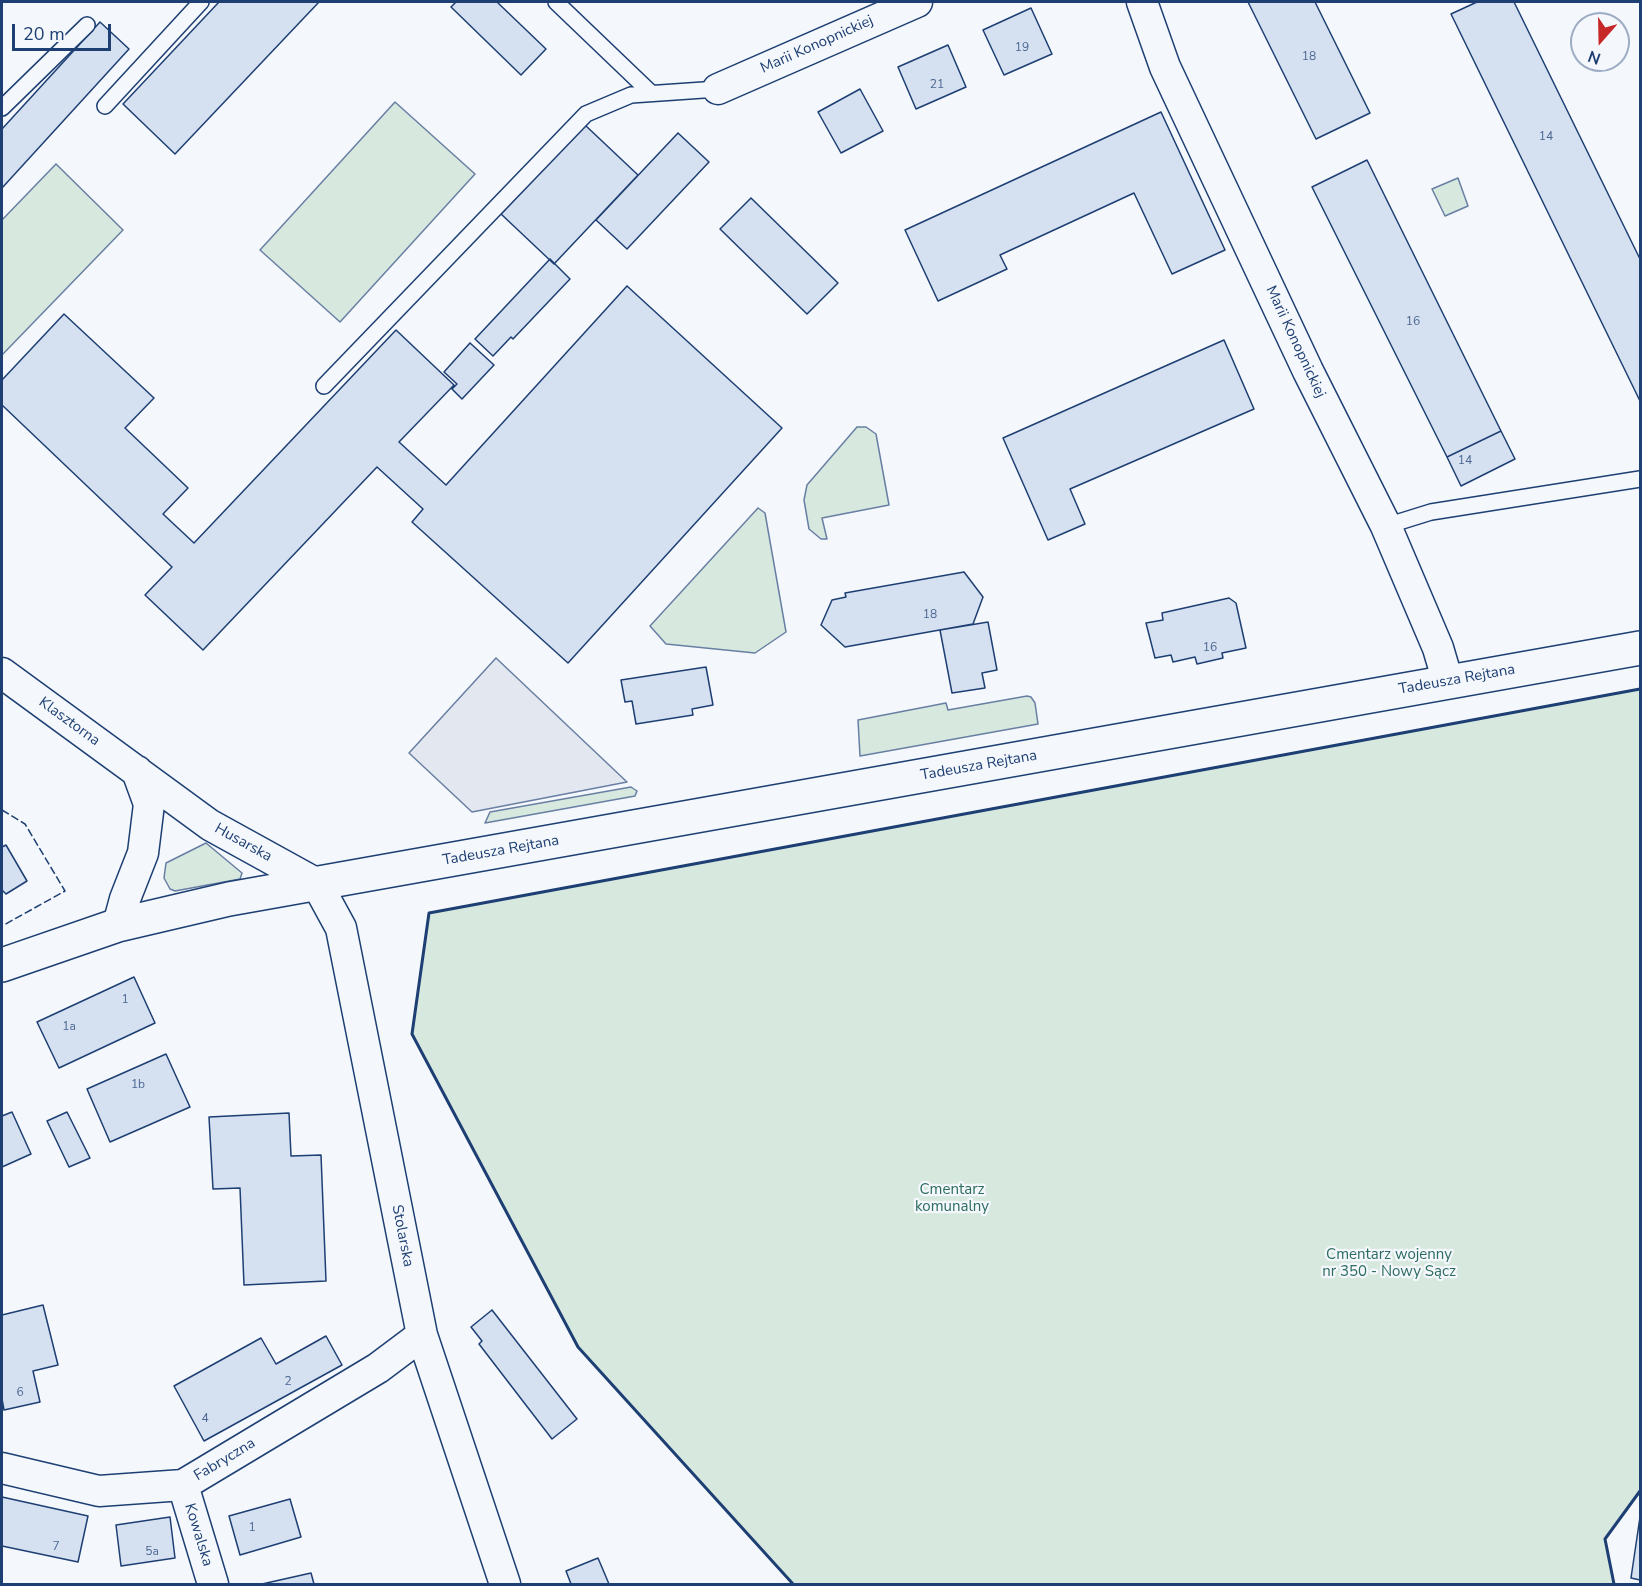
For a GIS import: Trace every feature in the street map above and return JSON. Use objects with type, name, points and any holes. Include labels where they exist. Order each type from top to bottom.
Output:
[{"type":"street","name":"Marii Konopnickiej","points":[[718,89],[917,2]]},
{"type":"street","name":"Marii Konopnickiej","points":[[1142,2],[1165,67],[1308,371],[1386,526],[1438,648],[1449,682]]},
{"type":"street","name":"Tadeusza Rejtana","points":[[317,884],[1641,648]]},
{"type":"street","name":"Klasztorna","points":[[2,673],[137,771]]},
{"type":"street","name":"Husarska","points":[[137,771],[210,825],[317,884]]},
{"type":"street","points":[[118,925],[125,898],[143,853],[149,804],[137,771]]},
{"type":"street","points":[[2,965],[118,925],[229,900],[317,884]]},
{"type":"street","name":"Stolarska","points":[[317,884],[340,928],[422,1335],[505,1584]]},
{"type":"street","name":"Fabryczna","points":[[2,1468],[99,1491],[183,1485],[378,1368],[422,1335]]},
{"type":"street","name":"Kowalska","points":[[183,1485],[213,1584]]},
{"type":"lane","points":[[105,106],[201,2]]},
{"type":"lane","points":[[556,2],[651,93]]},
{"type":"lane","points":[[2,108],[87,25]]},
{"type":"lane","points":[[324,386],[586,114],[631,95],[718,89]]},
{"type":"lane","points":[[1386,526],[1431,512],[1641,479]]},
{"type":"green space","points":[[395,102],[475,174],[340,322],[260,250]]},
{"type":"green space","points":[[56,164],[123,230],[2,355],[2,220]]},
{"type":"green space","points":[[1458,178],[1468,206],[1445,216],[1432,189]]},
{"type":"green space","points":[[857,427],[866,427],[876,434],[889,505],[822,518],[827,539],[821,539],[809,529],[804,500],[807,485]]},
{"type":"green space","points":[[758,508],[765,513],[786,632],[755,653],[666,644],[650,626]]},
{"type":"green space","name":"Cmentarz komunalny","points":[[1640,689],[1640,1491],[1605,1539],[1614,1584],[793,1584],[578,1347],[412,1034],[429,913]]},
{"type":"green space","points":[[1031,697],[1035,703],[1038,724],[860,756],[858,720],[946,703],[948,710]]},
{"type":"green space","points":[[631,787],[637,791],[635,796],[485,823],[490,812]]},
{"type":"green space","points":[[206,843],[242,873],[240,879],[175,891],[170,889],[164,878],[166,863]]},
{"type":"shaded area","points":[[496,658],[627,782],[472,812],[409,753]]},
{"type":"building","points":[[219,2],[319,2],[175,154],[123,104]]},
{"type":"building","points":[[456,2],[497,2],[546,49],[521,75],[451,7]]},
{"type":"building","points":[[1248,2],[1315,2],[1370,113],[1316,139]]},
{"type":"building","points":[[1477,2],[1514,2],[1640,259],[1640,401],[1451,14]]},
{"type":"building","points":[[1031,8],[1052,54],[1004,75],[983,30]]},
{"type":"building","points":[[100,22],[129,49],[2,188],[2,129]]},
{"type":"building","points":[[948,45],[966,87],[916,109],[898,67]]},
{"type":"building","points":[[860,89],[883,131],[841,153],[818,112]]},
{"type":"building","points":[[1161,112],[1225,250],[1172,274],[1134,193],[1000,255],[1007,269],[938,301],[905,230]]},
{"type":"building","points":[[585,125],[638,175],[554,264],[501,214]]},
{"type":"building","points":[[678,133],[709,162],[627,249],[596,220]]},
{"type":"building","points":[[1367,160],[1501,431],[1447,457],[1312,187]]},
{"type":"building","points":[[751,198],[838,283],[807,314],[720,229]]},
{"type":"building","points":[[550,259],[570,279],[513,339],[511,337],[493,356],[475,339]]},
{"type":"building","points":[[627,286],[782,428],[568,663],[412,522],[423,509],[377,467],[203,650],[145,595],[172,567],[2,405],[2,380],[64,314],[154,398],[125,428],[188,488],[163,514],[194,543],[396,330],[454,385],[399,442],[446,485]]},
{"type":"building","points":[[1224,340],[1254,409],[1070,489],[1085,524],[1048,540],[1003,438]]},
{"type":"building","points":[[470,343],[494,365],[462,399],[452,389],[457,384],[444,372]]},
{"type":"building","points":[[1501,431],[1515,459],[1461,486],[1447,457]]},
{"type":"building","points":[[964,572],[983,597],[973,624],[845,647],[821,625],[832,600],[846,597],[845,593]]},
{"type":"building","points":[[1229,598],[1236,603],[1246,648],[1222,653],[1223,658],[1197,664],[1195,657],[1173,662],[1171,655],[1155,658],[1146,623],[1163,620],[1162,613]]},
{"type":"building","points":[[988,622],[997,670],[982,673],[985,688],[952,693],[940,630]]},
{"type":"building","points":[[706,667],[713,705],[692,709],[693,715],[636,724],[632,701],[625,702],[621,680]]},
{"type":"building","points":[[6,845],[27,881],[6,894],[2,890],[2,847]]},
{"type":"building","points":[[134,977],[155,1023],[59,1068],[37,1022]]},
{"type":"building","points":[[166,1054],[190,1107],[110,1142],[87,1089]]},
{"type":"building","points":[[12,1112],[31,1154],[2,1167],[2,1116]]},
{"type":"building","points":[[67,1112],[90,1158],[69,1167],[47,1121]]},
{"type":"building","points":[[289,1113],[291,1156],[321,1155],[326,1281],[244,1285],[240,1188],[213,1189],[209,1117]]},
{"type":"building","points":[[43,1305],[58,1365],[33,1371],[40,1402],[4,1410],[2,1315]]},
{"type":"building","points":[[492,1310],[577,1419],[552,1439],[479,1344],[482,1341],[471,1327]]},
{"type":"building","points":[[326,1336],[342,1365],[204,1441],[174,1386],[261,1338],[276,1364]]},
{"type":"building","points":[[2,1497],[88,1516],[78,1562],[2,1546]]},
{"type":"building","points":[[290,1499],[301,1537],[240,1555],[229,1516]]},
{"type":"building","points":[[170,1517],[175,1558],[121,1566],[116,1525]]},
{"type":"building","points":[[1640,1517],[1640,1580],[1631,1578]]},
{"type":"building","points":[[598,1558],[609,1584],[571,1584],[566,1571]]},
{"type":"building","points":[[311,1573],[314,1584],[262,1584]]},
{"type":"fence","points":[[2,810],[25,824],[65,891],[2,926]]},
{"type":"wall","points":[[793,1584],[578,1347],[412,1034],[429,913],[1640,689]]},
{"type":"wall","points":[[1614,1584],[1605,1539],[1640,1491]]},
{"type":"park label","name":"Cmentarz wojenny nr 350 - Nowy Sącz","points":[[1389,1264]]}]
